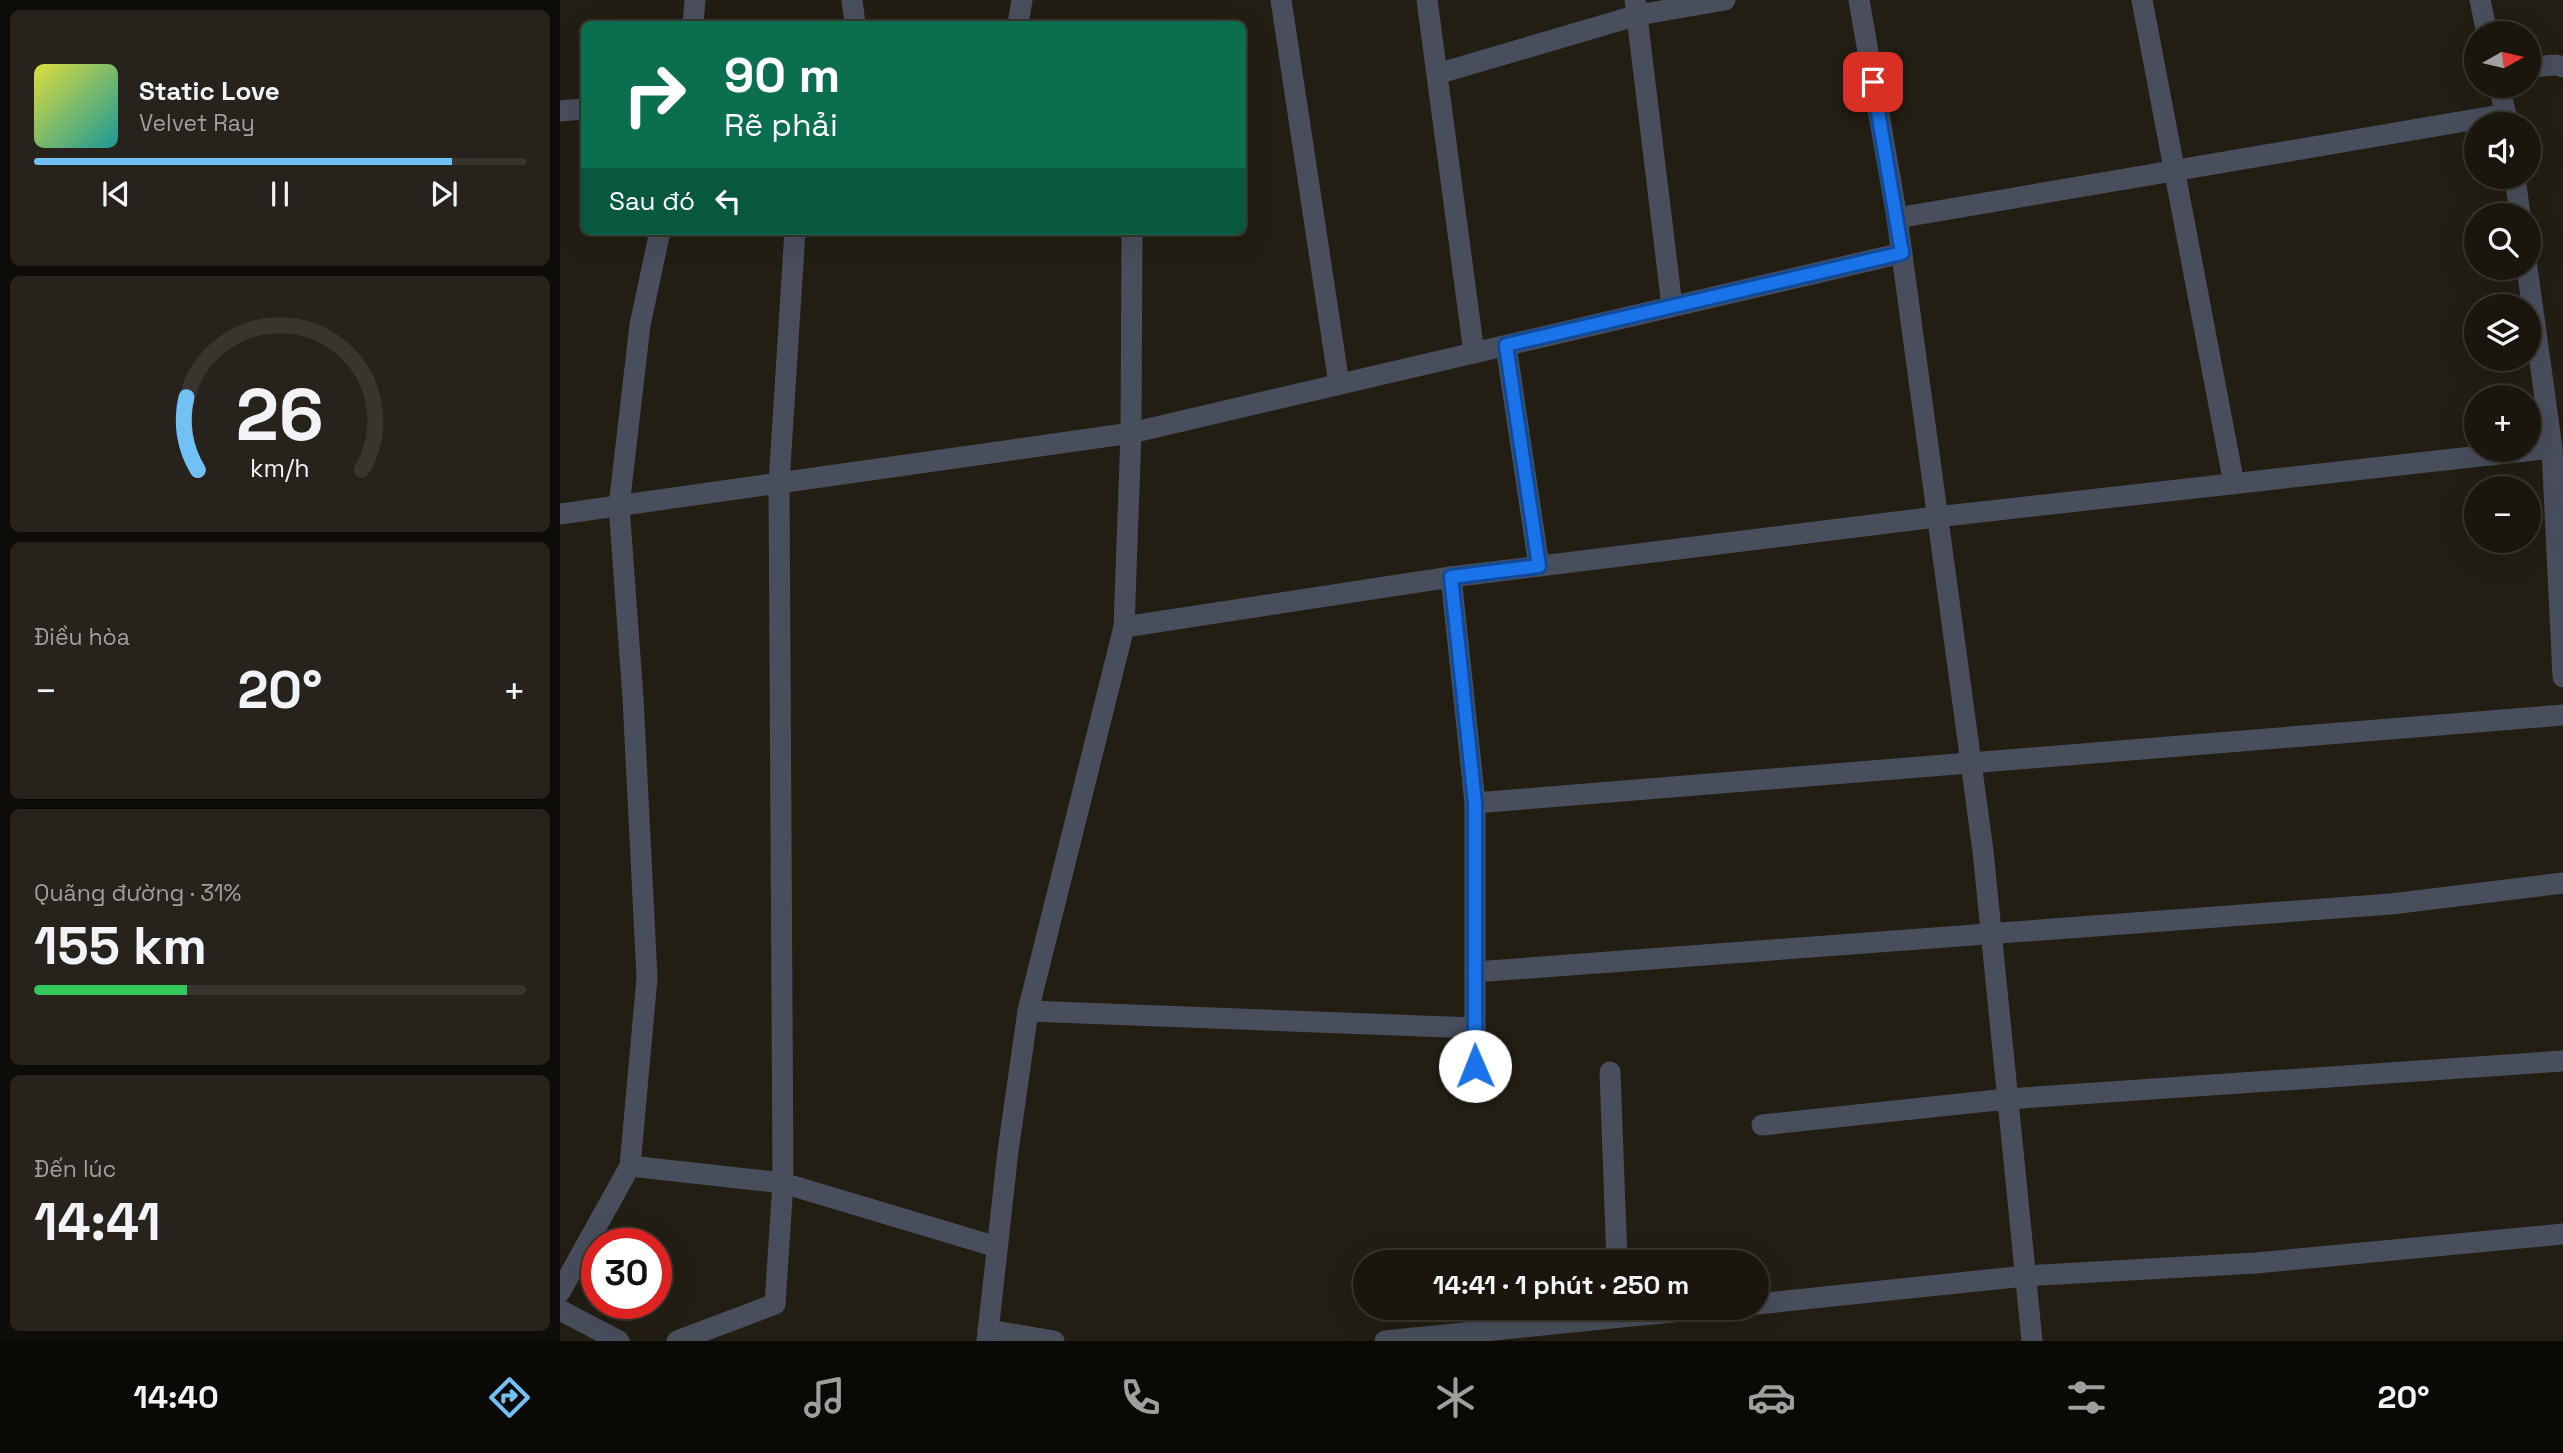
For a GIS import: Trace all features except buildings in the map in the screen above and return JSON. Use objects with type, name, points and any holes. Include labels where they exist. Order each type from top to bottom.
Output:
[{"type":"street","points":[[693,21],[695,0]]},
{"type":"street","points":[[852,0],[855,21]]},
{"type":"street","points":[[1018,21],[1022,0]]},
{"type":"street","points":[[1281,0],[1339,384]]},
{"type":"street","points":[[1427,0],[1474,353]]},
{"type":"street","points":[[1437,74],[1637,7],[1724,0]]},
{"type":"street","points":[[1859,0],[1897,218],[1983,851],[2032,1341]]},
{"type":"street","points":[[2142,0],[2234,484]]},
{"type":"street","points":[[2480,0],[2484,21]]},
{"type":"street","points":[[1637,7],[1672,306]]},
{"type":"street","points":[[2541,66],[2563,67]]},
{"type":"street","points":[[560,111],[581,109]]},
{"type":"street","points":[[1897,218],[2464,126]]},
{"type":"street","points":[[560,1292],[630,1166],[647,978],[633,698],[619,506],[640,325],[659,235]]},
{"type":"street","points":[[677,1341],[775,1304],[783,1183],[779,483],[794,235]]},
{"type":"street","points":[[1054,1341],[988,1336],[1028,1011],[1124,627],[1131,433],[1132,235]]},
{"type":"street","points":[[560,514],[1131,433],[1902,253]]},
{"type":"street","points":[[2529,280],[2556,459],[2563,677]]},
{"type":"street","points":[[1506,345],[1539,566]]},
{"type":"street","points":[[1124,627],[1451,577],[1936,517],[2234,484],[2556,459]]},
{"type":"street","points":[[1451,577],[1475,803],[1475,1085]]},
{"type":"street","points":[[1475,803],[2563,715]]},
{"type":"street","points":[[1475,972],[2391,904],[2563,883]]},
{"type":"street","points":[[1028,1011],[1475,1028]]},
{"type":"street","points":[[1762,1125],[2007,1099],[2563,1061]]},
{"type":"street","points":[[1610,1072],[1617,1250]]},
{"type":"street","points":[[630,1166],[783,1183],[997,1247]]},
{"type":"street","points":[[1769,1303],[2025,1276],[2256,1263],[2563,1234]]},
{"type":"street","points":[[560,1310],[619,1341]]},
{"type":"street","points":[[1385,1341],[1554,1320]]},
{"type":"route","points":[[1475,1066],[1475,803],[1451,577],[1539,566],[1506,345],[1902,253],[1873,82]]}]
